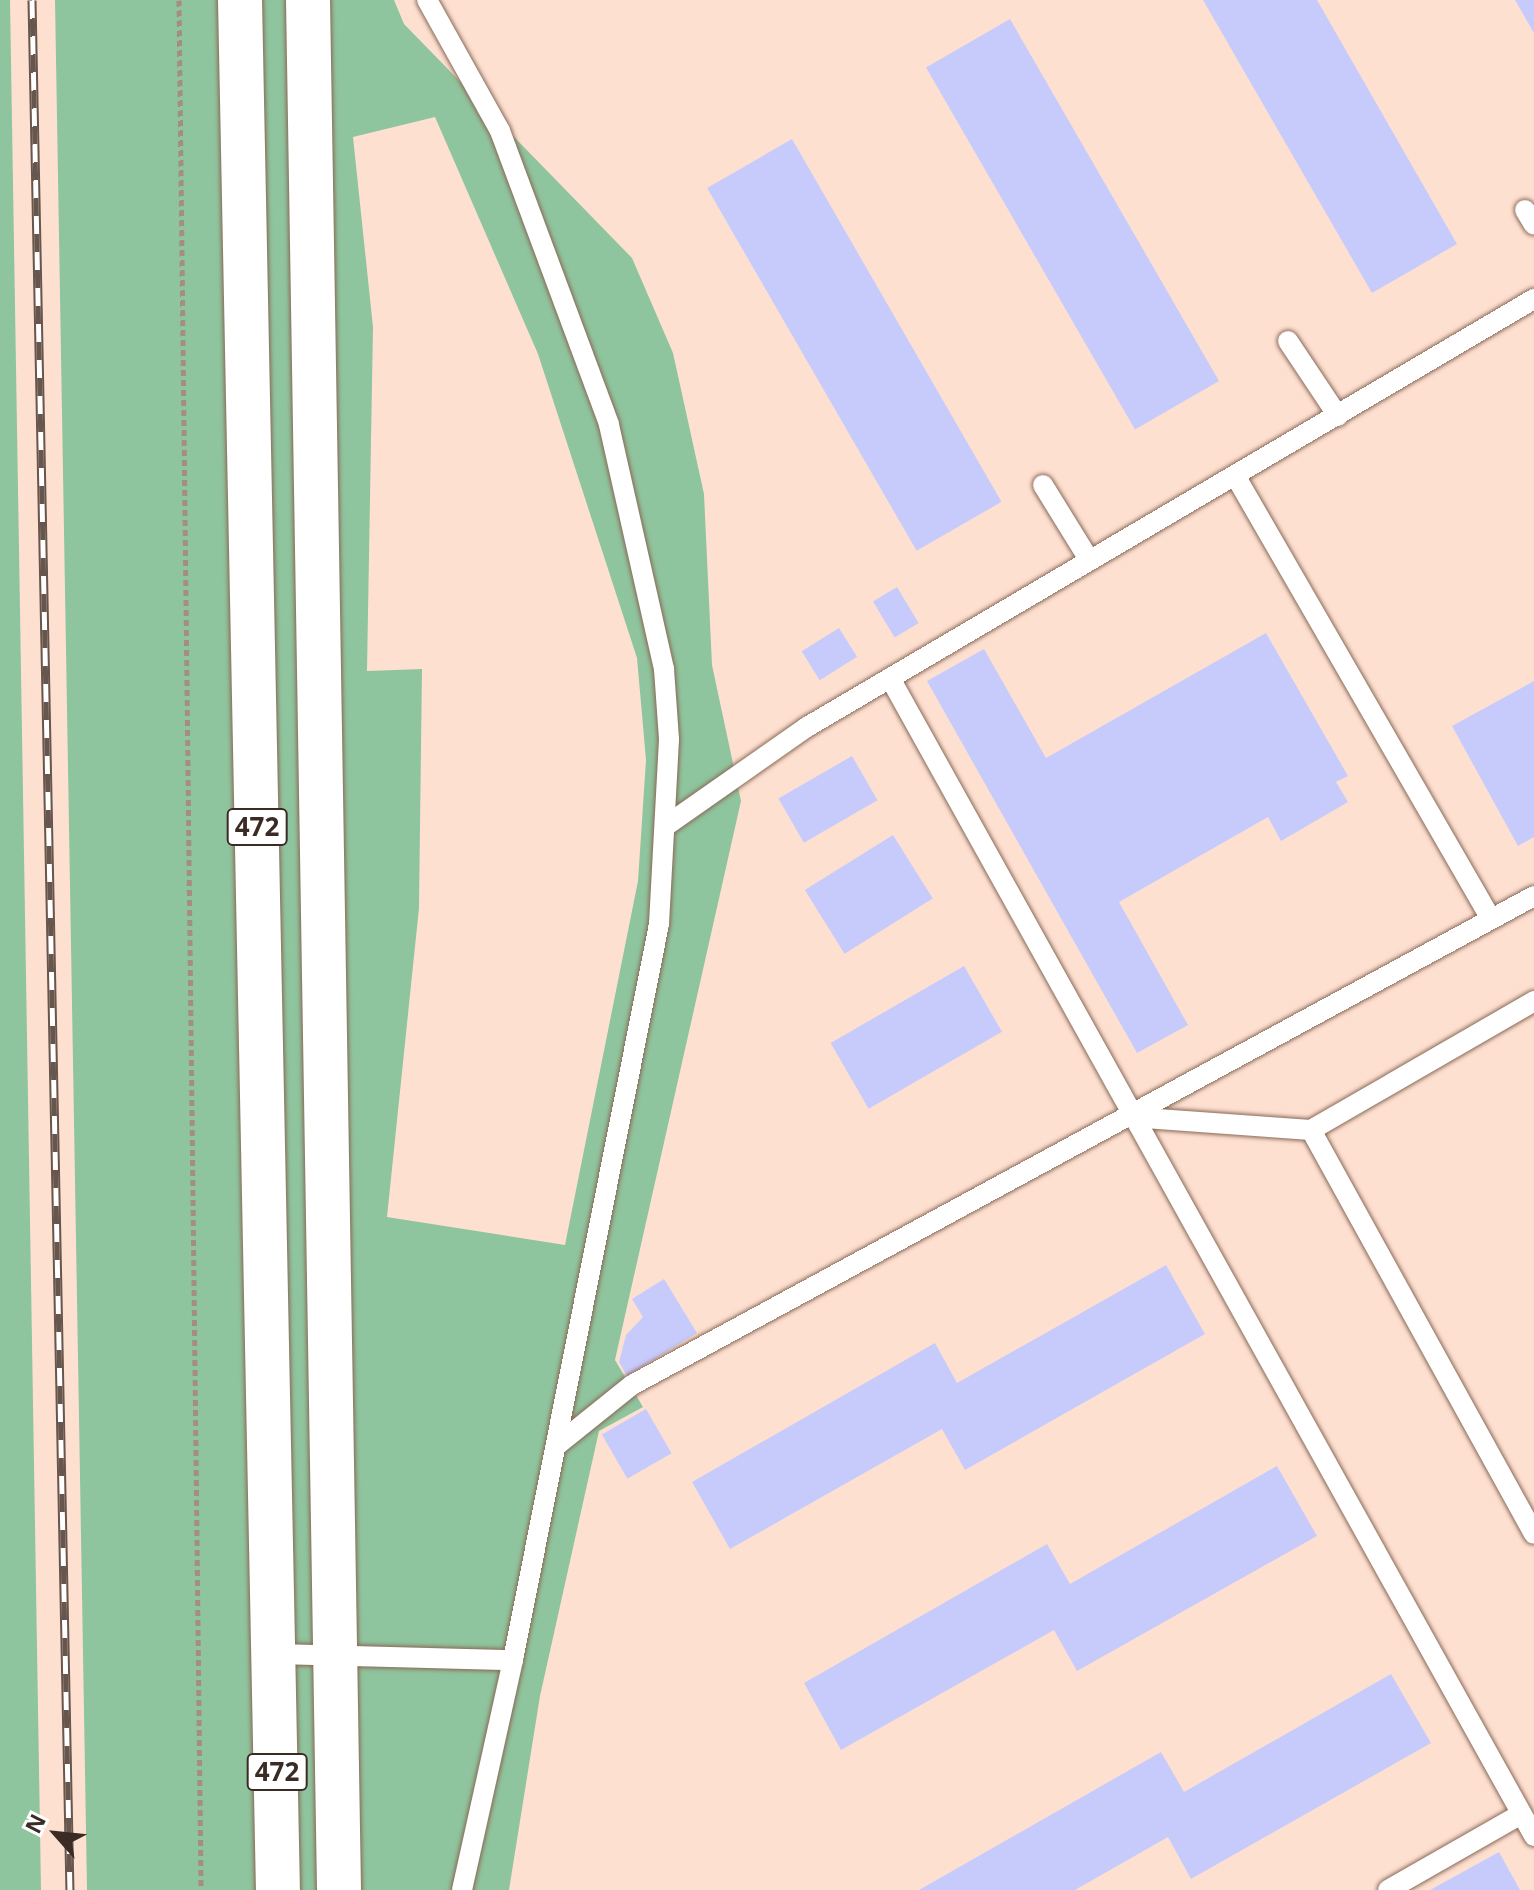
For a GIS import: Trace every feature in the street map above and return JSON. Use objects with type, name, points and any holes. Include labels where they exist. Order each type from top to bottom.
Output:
[{"type":"main road","name":"472","points":[[240,0],[277,1654],[278,1890]]},
{"type":"main road","name":"472","points":[[308,0],[339,1890]]},
{"type":"lane","points":[[427,0],[500,131],[609,424],[664,669],[667,825],[659,924],[513,1660],[462,1890]]},
{"type":"lane","points":[[667,825],[890,678],[1088,558],[1236,477],[1534,299]]},
{"type":"lane","points":[[1288,341],[1338,416]]},
{"type":"lane","points":[[1236,477],[1491,919]]},
{"type":"lane","points":[[1043,485],[1088,558]]},
{"type":"lane","points":[[890,678],[1130,1117],[1534,1836]]},
{"type":"lane","points":[[556,1446],[632,1385],[1534,896]]},
{"type":"lane","points":[[1130,1117],[1311,1130],[1534,1001]]},
{"type":"lane","points":[[1311,1130],[1534,1534]]},
{"type":"lane","points":[[277,1654],[336,1652],[513,1660]]},
{"type":"lane","points":[[1388,1890],[1521,1814]]},
{"type":"path","points":[[179,0],[201,1890]]},
{"type":"green space","points":[[0,0],[10,0],[41,1890],[0,1890]]},
{"type":"green space","points":[[55,0],[394,0],[404,24],[632,258],[673,353],[704,494],[712,665],[741,801],[615,1360],[643,1407],[599,1431],[540,1696],[509,1890],[87,1890]],"holes":[[[435,117],[538,354],[637,658],[646,760],[638,881],[565,1245],[387,1217],[419,908],[422,669],[367,671],[373,327],[353,137]]]},
{"type":"building","points":[[1203,0],[1317,0],[1457,244],[1372,293]]},
{"type":"building","points":[[1515,0],[1534,0],[1534,33]]},
{"type":"building","points":[[1010,19],[1219,381],[1135,429],[926,68]]},
{"type":"building","points":[[792,139],[1002,502],[917,551],[707,188]]},
{"type":"building","points":[[897,587],[919,623],[895,637],[873,601]]},
{"type":"building","points":[[839,628],[857,657],[820,680],[802,651]]},
{"type":"building","points":[[1266,633],[1348,776],[1336,782],[1348,802],[1281,841],[1268,817],[1119,902],[1188,1025],[1137,1053],[927,681],[984,649],[1046,758]]},
{"type":"building","points":[[1534,681],[1534,837],[1518,846],[1452,726]]},
{"type":"building","points":[[852,756],[877,800],[804,843],[778,798]]},
{"type":"building","points":[[893,835],[933,899],[845,954],[805,890]]},
{"type":"building","points":[[964,966],[1002,1032],[869,1109],[831,1043]]},
{"type":"building","points":[[1166,1265],[1205,1334],[965,1470],[942,1429],[730,1549],[692,1482],[935,1343],[957,1383]]},
{"type":"building","points":[[664,1279],[697,1333],[627,1376],[619,1362],[626,1335],[643,1317],[632,1299]]},
{"type":"building","points":[[646,1409],[672,1453],[627,1479],[602,1434]]},
{"type":"building","points":[[1277,1466],[1317,1536],[1077,1671],[1054,1630],[841,1750],[804,1683],[1047,1544],[1070,1584]]},
{"type":"building","points":[[1391,1674],[1431,1743],[1191,1879],[1168,1837],[1075,1890],[919,1890],[1161,1752],[1184,1792]]},
{"type":"building","points":[[1499,1852],[1520,1890],[1430,1890]]},
{"type":"railway","points":[[32,0],[70,1890]]}]
